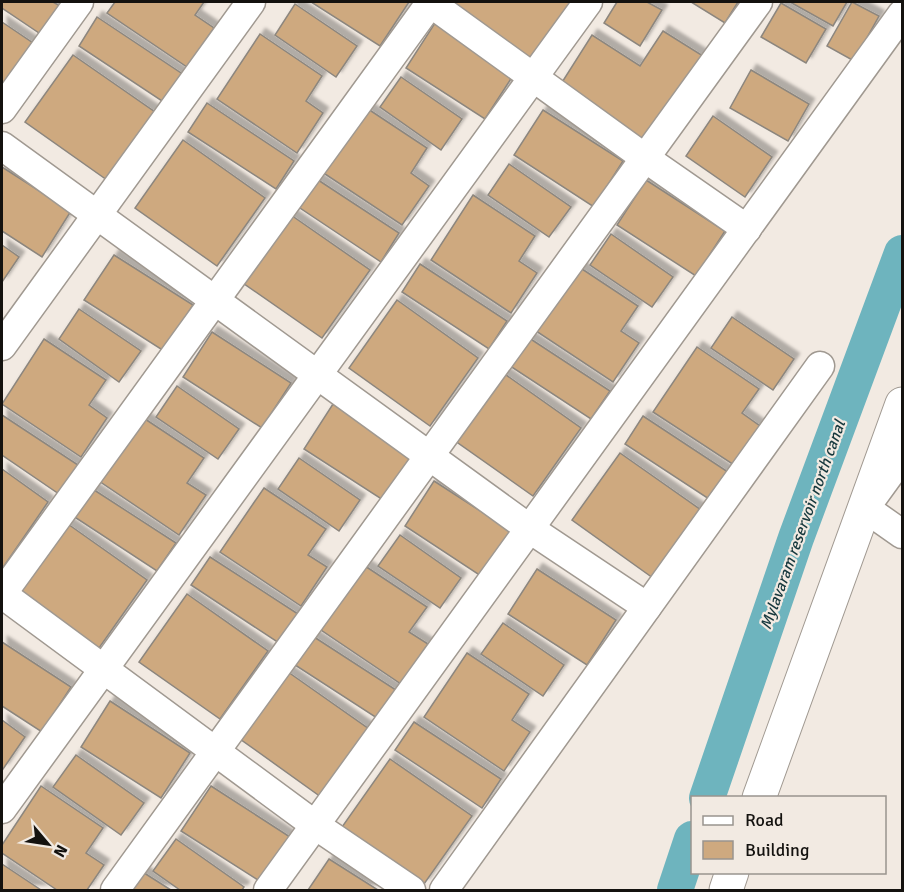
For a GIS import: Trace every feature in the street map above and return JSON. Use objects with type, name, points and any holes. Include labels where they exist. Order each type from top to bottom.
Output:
[{"type":"street","points":[[2,109],[80,2]]},
{"type":"street","points":[[2,346],[251,2]]},
{"type":"street","points":[[411,891],[315,825],[2,594],[430,2],[747,229]]},
{"type":"street","points":[[2,809],[588,2]]},
{"type":"street","points":[[115,891],[758,2]]},
{"type":"street","points":[[268,891],[903,14]]},
{"type":"street","points":[[2,146],[530,529],[647,607]]},
{"type":"street","points":[[444,891],[820,366]]},
{"type":"street","points":[[760,796],[903,404]]},
{"type":"street","points":[[865,508],[903,457]]},
{"type":"street","points":[[865,508],[903,534]]},
{"type":"street","points":[[726,891],[732,874]]},
{"type":"building","points":[[2,2],[53,2],[60,6],[42,35],[2,8]]},
{"type":"building","points":[[115,2],[204,2],[195,15],[214,28],[187,67],[107,13]]},
{"type":"building","points":[[311,2],[409,2],[380,46]]},
{"type":"building","points":[[448,2],[572,2],[533,61]]},
{"type":"building","points":[[617,2],[647,2],[662,10],[640,46],[604,23]]},
{"type":"building","points":[[691,2],[738,2],[725,23]]},
{"type":"building","points":[[790,2],[847,2],[833,26]]},
{"type":"building","points":[[852,2],[879,16],[854,61],[827,46]]},
{"type":"building","points":[[781,3],[826,29],[806,63],[761,37]]},
{"type":"building","points":[[295,4],[357,46],[336,77],[275,35]]},
{"type":"building","points":[[97,17],[184,75],[165,103],[79,46]]},
{"type":"building","points":[[2,22],[33,43],[2,90]]},
{"type":"building","points":[[435,23],[514,74],[485,119],[406,68]]},
{"type":"building","points":[[663,31],[703,56],[646,144],[559,87],[592,35],[640,66]]},
{"type":"building","points":[[260,34],[322,76],[306,101],[323,113],[297,153],[217,99]]},
{"type":"building","points":[[73,55],[155,112],[107,180],[25,122]]},
{"type":"building","points":[[751,70],[809,104],[788,141],[730,108]]},
{"type":"building","points":[[401,77],[462,119],[441,150],[380,107]]},
{"type":"building","points":[[207,103],[294,161],[276,189],[188,132]]},
{"type":"building","points":[[365,107],[427,148],[411,173],[429,186],[402,225],[322,172]]},
{"type":"building","points":[[543,110],[623,161],[594,207],[514,155]]},
{"type":"building","points":[[713,116],[772,157],[745,197],[686,156]]},
{"type":"building","points":[[183,140],[265,198],[217,266],[135,208]]},
{"type":"building","points":[[509,164],[571,207],[549,237],[488,195]]},
{"type":"building","points":[[2,167],[71,211],[42,257],[2,231]]},
{"type":"building","points":[[312,176],[399,233],[381,262],[294,204]]},
{"type":"building","points":[[646,180],[725,231],[696,276],[617,225]]},
{"type":"building","points":[[473,195],[535,236],[519,261],[537,273],[511,313],[431,260]]},
{"type":"building","points":[[288,213],[370,270],[322,338],[240,281]]},
{"type":"building","points":[[611,234],[673,277],[652,307],[590,265]]},
{"type":"building","points":[[2,245],[19,257],[2,282]]},
{"type":"building","points":[[114,255],[193,305],[164,351],[84,300]]},
{"type":"building","points":[[420,264],[507,321],[489,349],[402,292]]},
{"type":"building","points":[[576,265],[638,306],[621,331],[639,343],[613,382],[533,329]]},
{"type":"building","points":[[397,300],[478,358],[430,426],[349,368]]},
{"type":"building","points":[[79,309],[141,351],[119,382],[59,339]]},
{"type":"building","points":[[732,317],[794,359],[773,390],[711,348]]},
{"type":"building","points":[[212,332],[291,383],[262,428],[183,377]]},
{"type":"building","points":[[523,334],[610,391],[591,419],[504,362]]},
{"type":"building","points":[[44,339],[106,380],[89,405],[107,418],[81,457],[2,404]]},
{"type":"building","points":[[697,347],[759,389],[742,413],[760,426],[734,465],[653,412]]},
{"type":"building","points":[[499,370],[581,428],[533,496],[451,438]]},
{"type":"building","points":[[177,386],[239,429],[218,459],[156,417]]},
{"type":"building","points":[[333,404],[412,455],[383,500],[304,449]]},
{"type":"building","points":[[2,415],[78,465],[59,494],[2,455]]},
{"type":"building","points":[[643,416],[731,474],[712,501],[625,444]]},
{"type":"building","points":[[142,417],[204,458],[187,483],[206,495],[179,535],[99,481]]},
{"type":"building","points":[[620,453],[701,510],[653,578],[572,520]]},
{"type":"building","points":[[299,458],[360,500],[339,531],[278,489]]},
{"type":"building","points":[[2,469],[48,502],[2,569]]},
{"type":"building","points":[[434,481],[513,532],[484,578],[405,526]]},
{"type":"building","points":[[88,486],[176,543],[157,571],[70,514]]},
{"type":"building","points":[[264,488],[326,529],[308,555],[327,567],[301,606],[220,552]]},
{"type":"building","points":[[65,522],[147,580],[99,648],[17,590]]},
{"type":"building","points":[[400,535],[461,578],[440,608],[378,566]]},
{"type":"building","points":[[210,557],[298,614],[279,643],[191,585]]},
{"type":"building","points":[[365,566],[427,607],[409,632],[428,644],[401,684],[321,630]]},
{"type":"building","points":[[537,569],[616,620],[587,665],[508,614]]},
{"type":"building","points":[[187,594],[268,651],[220,719],[139,662]]},
{"type":"building","points":[[503,623],[564,665],[543,696],[481,654]]},
{"type":"building","points":[[311,635],[399,692],[380,720],[292,663]]},
{"type":"building","points":[[2,642],[71,687],[42,732],[2,706]]},
{"type":"building","points":[[467,653],[529,694],[512,720],[530,732],[504,771],[424,717]]},
{"type":"building","points":[[288,672],[369,729],[321,797],[240,739]]},
{"type":"building","points":[[110,701],[190,753],[161,798],[81,747]]},
{"type":"building","points":[[2,720],[25,737],[3,769],[2,768]]},
{"type":"building","points":[[414,722],[501,779],[482,808],[395,750]]},
{"type":"building","points":[[76,755],[144,803],[121,835],[53,787]]},
{"type":"building","points":[[390,759],[472,816],[424,884],[342,827]]},
{"type":"building","points":[[41,786],[103,828],[86,853],[104,865],[87,890],[57,890],[2,853],[2,845]]},
{"type":"building","points":[[211,786],[290,837],[261,882],[181,831]]},
{"type":"building","points":[[176,839],[244,887],[242,890],[180,890],[153,871]]},
{"type":"building","points":[[329,859],[378,890],[308,890]]},
{"type":"building","points":[[2,864],[41,890],[2,890]]},
{"type":"building","points":[[141,871],[171,890],[127,890]]},
{"type":"waterway","name":"Mylavaram reservoir north canal","points":[[708,796],[796,538],[902,253]]},
{"type":"waterway","name":"Mylavaram reservoir north canal","points":[[675,890],[691,842]]}]
